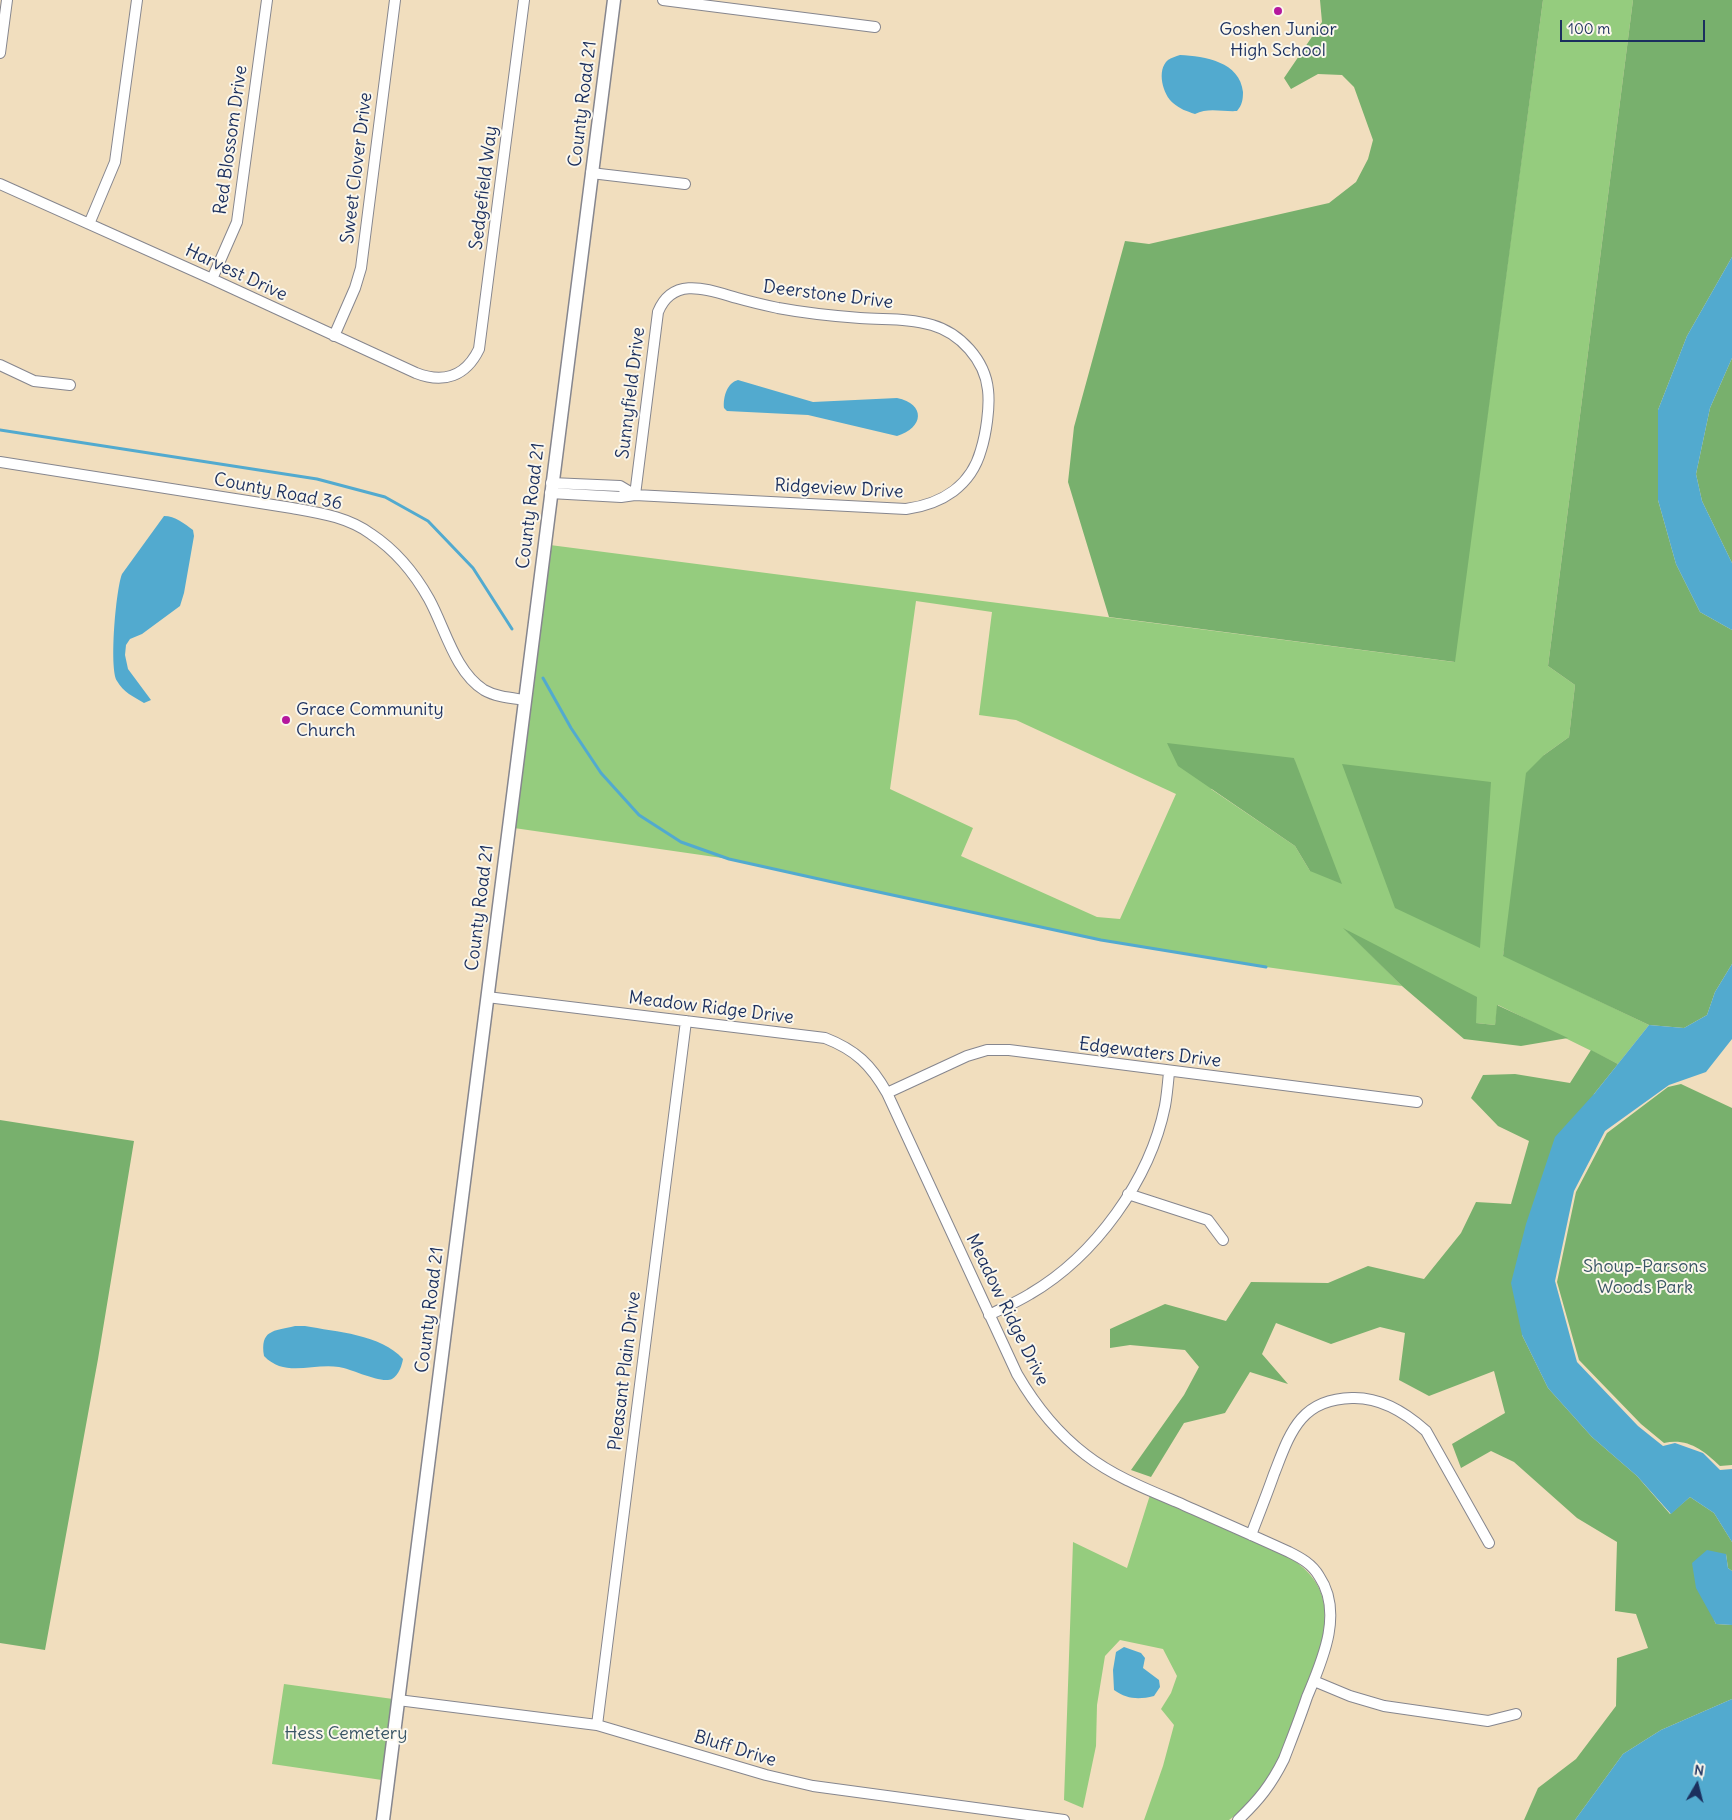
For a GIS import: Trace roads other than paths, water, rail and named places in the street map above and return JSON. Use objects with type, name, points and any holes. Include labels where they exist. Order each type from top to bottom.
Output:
[{"type":"street","points":[[0,53],[7,0]]},
{"type":"street","points":[[89,224],[115,162],[136,0]]},
{"type":"street","name":"Red Blossom Drive","points":[[212,279],[232,236],[240,210],[267,0]]},
{"type":"street","name":"Sweet Clover Drive","points":[[334,336],[355,288],[361,268],[395,0]]},
{"type":"street","name":"Sedgefield Way","points":[[460,372],[475,357],[481,339],[524,0]]},
{"type":"street","name":"County Road 21","points":[[383,1820],[614,0]]},
{"type":"street","points":[[663,0],[875,27]]},
{"type":"street","points":[[591,173],[685,184]]},
{"type":"street","name":"Harvest Drive","points":[[0,184],[426,377],[442,378],[460,372]]},
{"type":"street","name":"Deerstone Drive","points":[[666,298],[682,289],[702,288],[747,301],[796,310],[852,317],[919,321],[933,325],[958,337]]},
{"type":"street","name":"Sunnyfield Drive","points":[[635,495],[656,323],[666,298]]},
{"type":"street","name":"Ridgeview Drive","points":[[551,488],[620,497],[635,495],[906,509],[934,503],[950,495],[962,485],[973,471],[983,445],[988,390],[978,361],[958,337]]},
{"type":"street","points":[[0,366],[34,381],[70,385]]},
{"type":"street","name":"County Road 36","points":[[0,462],[292,508],[330,515],[349,522],[371,533],[392,550],[410,570],[429,599],[456,658],[471,678],[484,690],[497,695],[525,700]]},
{"type":"street","name":"Meadow Ridge Drive","points":[[487,997],[825,1038],[854,1052],[862,1060],[880,1081],[887,1093],[1017,1374],[1031,1398],[1049,1420],[1086,1455],[1110,1471],[1304,1560],[1320,1577],[1327,1591],[1330,1606],[1327,1644],[1314,1681],[1275,1776],[1265,1793],[1238,1820]]},
{"type":"street","name":"Pleasant Plain Drive","points":[[597,1725],[686,1021]]},
{"type":"street","name":"Edgewaters Drive","points":[[887,1093],[968,1056],[987,1050],[1009,1050],[1169,1072],[1418,1102]]},
{"type":"street","points":[[989,1315],[1031,1294],[1077,1258],[1098,1237],[1128,1194],[1152,1149],[1165,1106],[1169,1072]]},
{"type":"street","points":[[1128,1194],[1208,1220],[1223,1240]]},
{"type":"street","points":[[1251,1535],[1290,1434],[1301,1419],[1322,1403],[1340,1398],[1360,1398],[1398,1409],[1412,1418],[1426,1431],[1489,1543]]},
{"type":"street","points":[[1314,1681],[1350,1696],[1384,1706],[1488,1721],[1516,1714]]},
{"type":"street","name":"Bluff Drive","points":[[398,1700],[597,1725],[790,1782],[1064,1820]]},
{"type":"water","points":[[1180,55],[1210,59],[1228,67],[1240,82],[1243,92],[1242,102],[1237,111],[1210,110],[1195,114],[1183,110],[1173,103],[1164,89],[1162,70],[1168,60]]},
{"type":"water","points":[[1732,257],[1732,358],[1710,408],[1696,474],[1702,501],[1732,563],[1732,630],[1700,612],[1676,564],[1658,500],[1658,410],[1687,336]]},
{"type":"water","points":[[738,380],[813,402],[897,398],[913,405],[917,411],[917,422],[912,428],[897,436],[808,415],[727,411],[724,408],[726,391],[731,384]]},
{"type":"water","points":[[164,516],[172,517],[183,523],[193,530],[194,536],[180,606],[142,634],[130,639],[126,645],[125,655],[128,669],[151,700],[144,703],[126,691],[117,681],[113,645],[116,611],[122,574]]},
{"type":"water","points":[[1732,964],[1732,1039],[1706,1072],[1669,1085],[1605,1131],[1574,1191],[1555,1281],[1577,1362],[1638,1426],[1663,1446],[1675,1443],[1703,1453],[1720,1470],[1732,1469],[1732,1542],[1714,1513],[1690,1497],[1671,1514],[1637,1476],[1592,1437],[1548,1388],[1522,1335],[1511,1283],[1526,1224],[1555,1137],[1594,1094],[1649,1025],[1684,1028],[1707,1015],[1715,992]]},
{"type":"water","points":[[295,1326],[344,1332],[383,1344],[403,1359],[401,1367],[392,1379],[381,1380],[339,1367],[290,1368],[272,1363],[264,1356],[263,1347],[266,1336],[274,1331]]},
{"type":"water","points":[[1707,1550],[1726,1554],[1728,1568],[1732,1571],[1732,1625],[1716,1624],[1696,1588],[1692,1563]]},
{"type":"water","points":[[1124,1647],[1141,1653],[1145,1658],[1143,1668],[1159,1680],[1160,1687],[1154,1696],[1133,1698],[1114,1690],[1113,1670],[1116,1652]]},
{"type":"water","points":[[1732,1699],[1732,1820],[1575,1820],[1623,1754],[1661,1730]]},
{"type":"waterway","points":[[0,430],[317,479],[385,497],[428,521],[473,568],[512,629]]},
{"type":"waterway","points":[[543,678],[571,728],[601,773],[639,815],[681,842],[729,859],[1101,940],[1266,967]]},
{"type":"place","name":"Goshen Junior High School","points":[[1278,11]]},
{"type":"place","name":"Grace Community Church","points":[[286,720]]},
{"type":"park label","name":"Shoup-Parsons Woods Park","points":[[1645,1277]]},
{"type":"park label","name":"Hess Cemetery","points":[[346,1734]]}]
